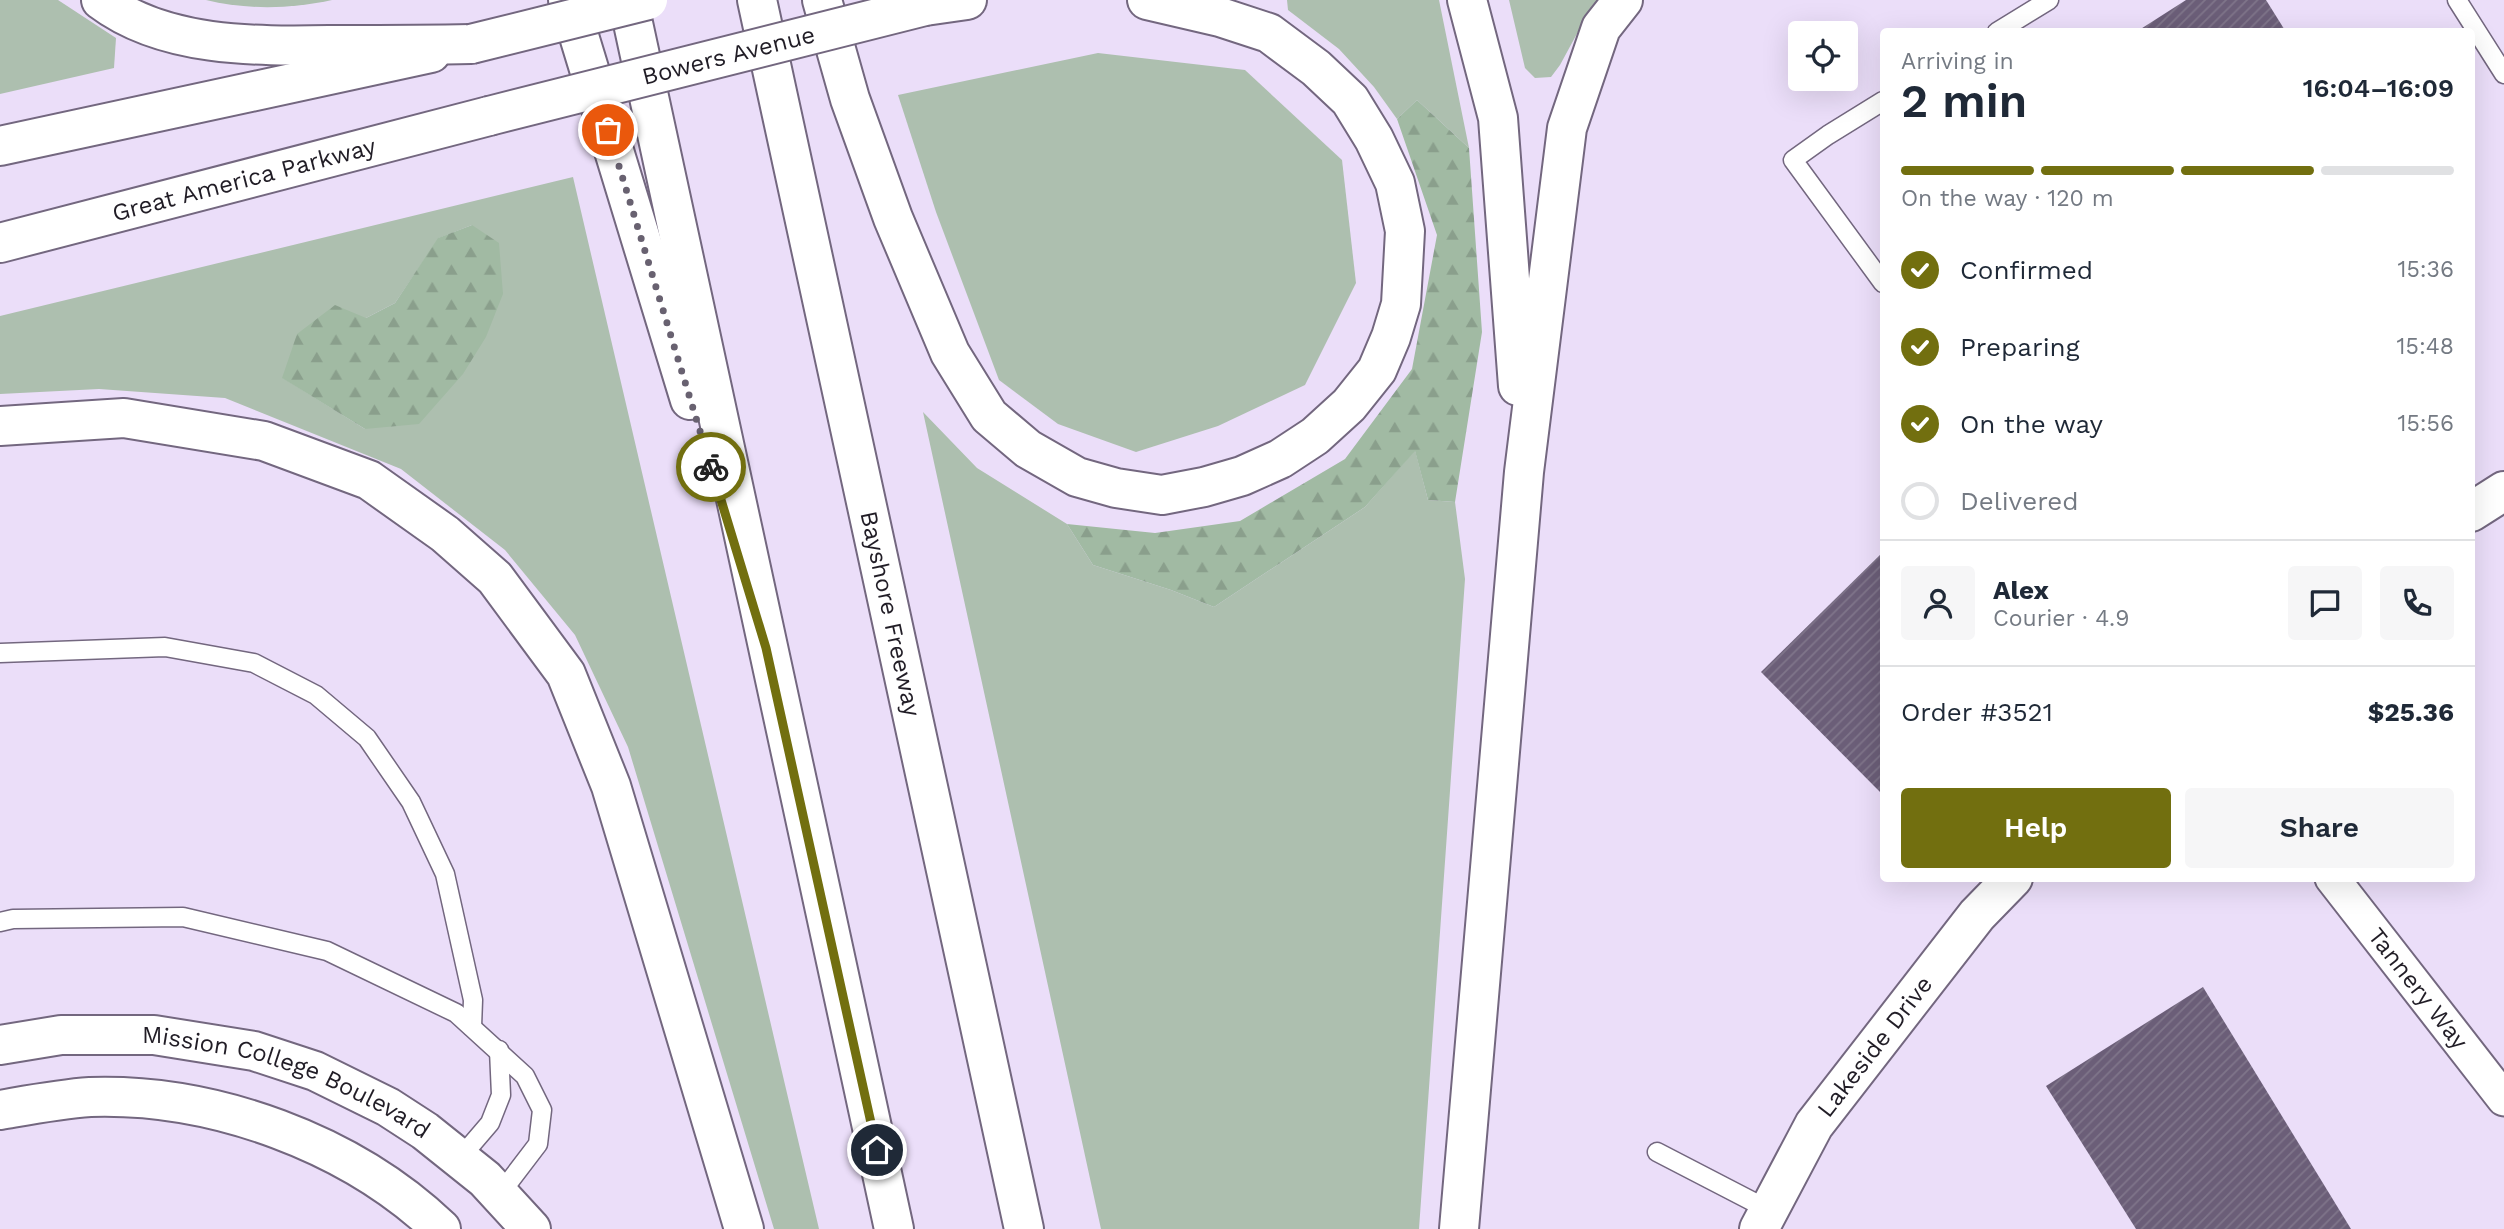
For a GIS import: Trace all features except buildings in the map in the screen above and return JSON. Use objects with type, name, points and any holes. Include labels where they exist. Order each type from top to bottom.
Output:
[{"type":"main road","points":[[101,0],[115,10],[173,34],[245,46],[471,44]]},
{"type":"main road","points":[[568,0],[766,648]]},
{"type":"main road","points":[[628,0],[766,648],[894,1229]]},
{"type":"main road","points":[[0,146],[471,44],[648,0]]},
{"type":"main road","name":"Bayshore Freeway","points":[[757,0],[1024,1229]]},
{"type":"main road","points":[[822,0],[850,99],[892,218],[950,354],[989,416],[1028,449],[1077,477],[1116,488],[1162,495],[1242,476],[1280,459],[1315,436],[1349,405],[1377,370],[1391,337],[1401,304],[1405,231],[1395,183],[1374,139],[1350,100],[1316,68],[1269,33],[1220,17],[1147,0]]},
{"type":"main road","name":"Bowers Avenue","points":[[489,116],[925,6],[967,0]]},
{"type":"main road","points":[[1467,0],[1497,118],[1524,472]]},
{"type":"main road","points":[[1460,1229],[1524,472],[1567,128],[1601,28],[1623,0]]},
{"type":"main road","name":"Great America Parkway","points":[[0,243],[489,116]]},
{"type":"main road","points":[[0,426],[124,418],[264,441],[369,480],[445,534],[495,578],[566,674],[611,786],[744,1229]]},
{"type":"main road","points":[[2475,509],[2504,491]]},
{"type":"main road","name":"Lakeside Drive","points":[[1764,1219],[1814,1125],[1977,915],[2009,882]]},
{"type":"main road","name":"Mission College Boulevard","points":[[0,1045],[61,1035],[154,1035],[254,1051],[314,1071],[388,1107],[425,1131],[500,1194],[531,1229]]},
{"type":"main road","name":"Mission College Boulevard","points":[[0,1110],[90,1097],[156,1101],[213,1110],[278,1128],[351,1162],[421,1210],[441,1229]]},
{"type":"street","name":"Tannery Way","points":[[2335,882],[2504,1099]]},
{"type":"lane","points":[[2004,28],[2049,0]]},
{"type":"lane","points":[[2457,0],[2475,28]]},
{"type":"lane","points":[[2475,28],[2504,74]]},
{"type":"lane","points":[[1880,103],[1793,160],[1880,279]]},
{"type":"lane","points":[[0,653],[165,647],[254,663],[316,695],[367,738],[411,802],[445,874],[473,1000],[471,1027]]},
{"type":"lane","points":[[0,922],[13,919],[183,917],[327,951],[456,1013],[526,1076],[542,1110],[538,1144],[500,1194]]},
{"type":"lane","points":[[460,1158],[491,1123],[501,1095],[499,1050]]},
{"type":"lane","points":[[1657,1152],[1764,1219]]},
{"type":"green space","points":[[0,0],[58,0],[116,38],[114,68],[0,94]]},
{"type":"green space","points":[[206,0],[332,0],[269,7]]},
{"type":"green space","points":[[1287,0],[1439,0],[1469,148],[1417,100],[1397,119],[1374,87],[1339,49],[1288,10]]},
{"type":"green space","points":[[1509,0],[1601,0],[1579,30],[1551,77],[1535,78],[1525,68]]},
{"type":"green space","points":[[1098,53],[1245,70],[1342,160],[1356,283],[1305,385],[1218,426],[1136,452],[1058,424],[999,380],[936,212],[898,95]]},
{"type":"green space","points":[[1417,100],[1469,148],[1482,332],[1455,502],[1428,500],[1415,451],[1365,507],[1214,607],[1093,565],[1067,524],[1155,533],[1240,521],[1345,459],[1412,369],[1437,235],[1397,119]]},
{"type":"green space","points":[[573,177],[819,1229],[774,1229],[628,747],[575,635],[505,550],[401,469],[225,398],[99,389],[0,394],[0,316]],"holes":[[[472,225],[365,429],[283,378],[366,318],[395,303],[439,238]]]},
{"type":"green space","points":[[472,225],[499,243],[503,294],[486,337],[463,374],[419,424],[365,429],[282,378],[297,334],[335,305],[366,318],[395,303],[438,238]]},
{"type":"green space","points":[[923,412],[977,468],[1067,524],[1093,565],[1214,607],[1365,507],[1415,450],[1428,500],[1455,502],[1465,579],[1419,1229],[1101,1229]]},
{"type":"way so far","points":[[608,130],[711,467]]},
{"type":"route","points":[[711,467],[766,648],[877,1150]]}]
